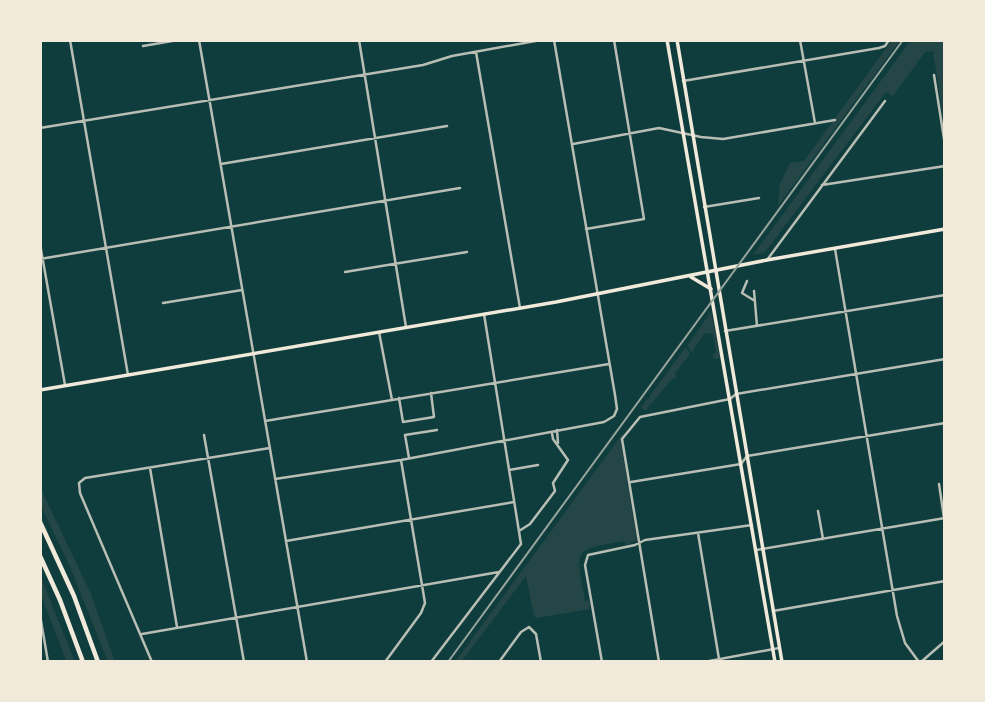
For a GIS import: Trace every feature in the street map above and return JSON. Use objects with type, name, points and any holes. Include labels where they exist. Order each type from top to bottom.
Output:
[{"type":"highway","points":[[40,522],[74,596],[99,662]]},
{"type":"highway","points":[[40,556],[83,662]]},
{"type":"main road","points":[[667,40],[775,662]]},
{"type":"main road","points":[[677,40],[782,662]]},
{"type":"main road","points":[[697,208],[704,207]]},
{"type":"main road","points":[[40,390],[520,308],[945,229]]},
{"type":"main road","points":[[689,276],[711,289]]},
{"type":"street","points":[[70,40],[128,375]]},
{"type":"street","points":[[143,46],[178,40]]},
{"type":"street","points":[[199,40],[307,662]]},
{"type":"street","points":[[359,40],[406,327]]},
{"type":"street","points":[[40,128],[423,65],[475,51],[541,40]]},
{"type":"street","points":[[275,479],[401,460],[604,422],[614,416],[617,409],[554,40]]},
{"type":"street","points":[[586,229],[644,219],[614,40]]},
{"type":"street","points":[[800,40],[815,123]]},
{"type":"street","points":[[683,81],[885,46],[889,40]]},
{"type":"street","points":[[475,51],[520,308]]},
{"type":"street","points":[[934,75],[945,145]]},
{"type":"street","points":[[767,260],[885,100]]},
{"type":"street","points":[[572,144],[659,128],[692,136],[723,139],[835,120]]},
{"type":"street","points":[[221,164],[447,126]]},
{"type":"street","points":[[822,184],[945,166]]},
{"type":"street","points":[[41,258],[460,188]]},
{"type":"street","points":[[704,207],[759,198]]},
{"type":"street","points":[[40,244],[65,385]]},
{"type":"street","points":[[835,248],[903,638],[920,662],[945,641]]},
{"type":"street","points":[[345,272],[467,252]]},
{"type":"street","points":[[747,281],[742,293],[755,301]]},
{"type":"street","points":[[163,303],[242,290]]},
{"type":"street","points":[[754,291],[757,326]]},
{"type":"street","points":[[725,331],[945,295]]},
{"type":"street","points":[[432,662],[521,544],[484,314]]},
{"type":"street","points":[[379,332],[392,400]]},
{"type":"street","points":[[659,662],[622,439],[640,417],[730,400],[737,394],[945,359]]},
{"type":"street","points":[[265,421],[609,364]]},
{"type":"street","points":[[399,398],[403,422],[435,417],[431,393]]},
{"type":"street","points":[[630,482],[741,464],[747,456],[945,423]]},
{"type":"street","points":[[409,458],[405,435],[437,430]]},
{"type":"street","points":[[557,430],[558,443]]},
{"type":"street","points":[[519,531],[530,524],[555,491],[553,483],[568,460],[554,439],[552,431]]},
{"type":"street","points":[[204,435],[244,662]]},
{"type":"street","points":[[152,662],[80,494],[79,483],[85,478],[270,448]]},
{"type":"street","points":[[385,662],[424,608],[401,460]]},
{"type":"street","points":[[509,470],[538,465]]},
{"type":"street","points":[[150,468],[177,627]]},
{"type":"street","points":[[756,550],[945,518],[939,484]]},
{"type":"street","points":[[286,541],[515,502]]},
{"type":"street","points":[[818,511],[823,539]]},
{"type":"street","points":[[602,662],[585,565],[586,556],[645,540],[752,525]]},
{"type":"street","points":[[698,533],[719,659]]},
{"type":"street","points":[[142,634],[422,583],[499,572]]},
{"type":"street","points":[[773,611],[945,581]]},
{"type":"street","points":[[40,615],[48,662]]},
{"type":"street","points":[[499,662],[523,630],[532,628],[536,634],[541,662]]},
{"type":"street","points":[[40,648],[46,647]]},
{"type":"street","points":[[704,662],[779,648]]},
{"type":"shaded area","points":[[892,40],[900,40],[778,206],[780,184],[790,163],[804,161]]},
{"type":"shaded area","points":[[911,40],[943,40],[945,129],[933,51],[925,52],[893,96],[886,92],[765,252],[753,255]]},
{"type":"shaded area","points":[[711,312],[720,358],[713,359],[713,354],[716,353],[713,334],[705,333],[693,350],[694,353],[687,346]]},
{"type":"shaded area","points":[[686,347],[690,354],[675,373],[676,378],[672,379],[650,405],[649,400],[646,410],[641,408],[648,398],[651,399],[649,397]]},
{"type":"shaded area","points":[[624,432],[621,444],[637,540],[626,545],[625,541],[595,547],[581,554],[579,561],[582,584],[585,601],[589,600],[590,609],[536,618],[526,576],[461,662],[455,662]]},
{"type":"shaded area","points":[[40,487],[91,594],[115,662],[108,662],[71,569],[40,504]]},
{"type":"shaded area","points":[[40,575],[75,662],[67,662],[40,593]]},
{"type":"railway","points":[[448,662],[903,40]]}]
